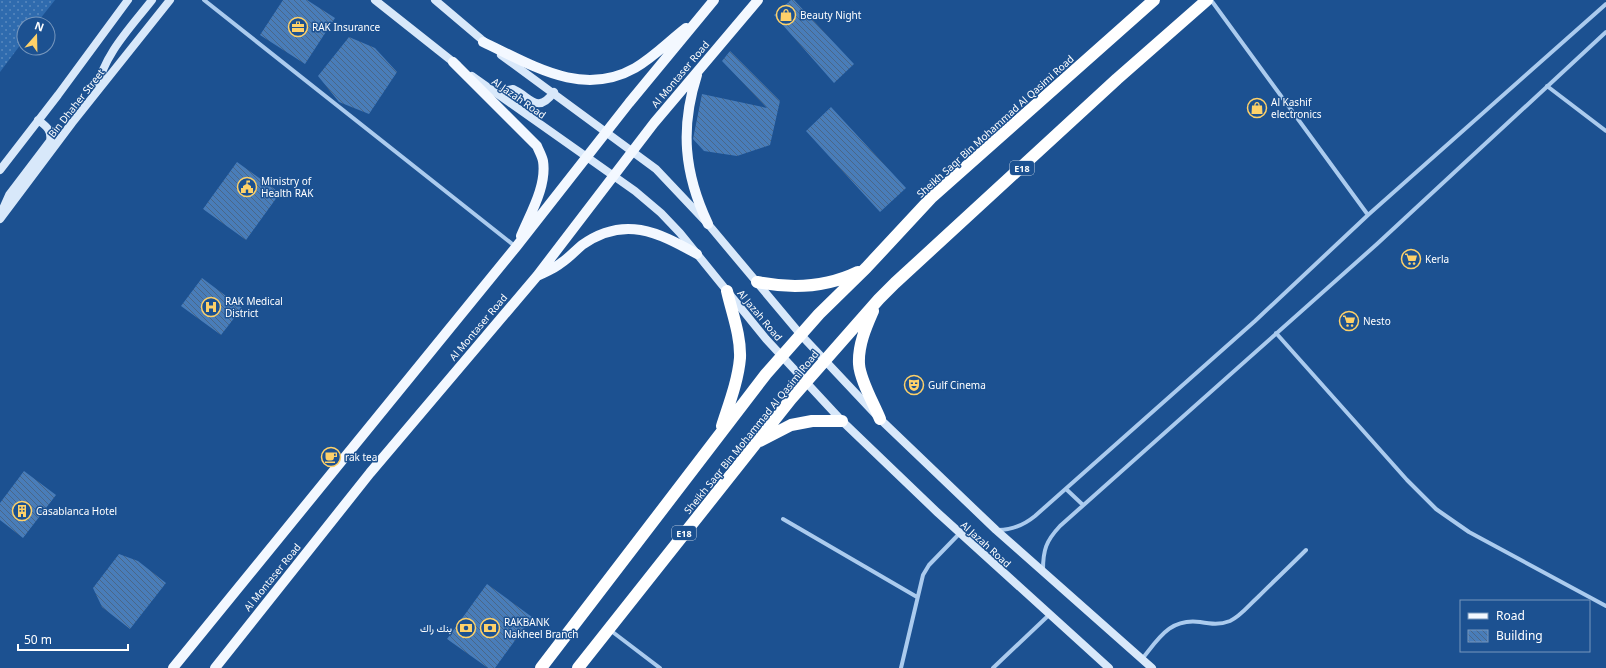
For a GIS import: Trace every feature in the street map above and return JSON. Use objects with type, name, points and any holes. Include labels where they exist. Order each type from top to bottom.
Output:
[{"type":"highway","name":"Sheikh Saqr Bin Mohammad Al Qasimi Road","points":[[541,668],[720,434],[782,356],[819,314],[866,268],[932,197],[1154,0]]},
{"type":"highway","name":"Sheikh Saqr Bin Mohammad Al Qasimi Road","points":[[578,668],[608,628],[806,381],[879,299],[1118,79],[1207,0]]},
{"type":"highway","points":[[757,282],[790,287],[806,287],[847,277],[866,268]]},
{"type":"highway","points":[[720,434],[738,375],[740,357],[739,339],[727,291]]},
{"type":"highway","points":[[879,299],[868,322],[862,340],[859,366],[868,392],[880,419]]},
{"type":"highway","points":[[756,443],[791,425],[812,421],[842,421]]},
{"type":"main road","name":"Al Montaser Road","points":[[173,668],[516,247],[714,0]]},
{"type":"main road","name":"Al Montaser Road","points":[[215,668],[370,473],[537,276],[698,70],[758,0]]},
{"type":"main road","points":[[483,42],[552,74],[579,80],[600,79],[618,75],[635,68],[704,12]]},
{"type":"main road","points":[[453,62],[537,146],[542,156],[543,178],[516,247]]},
{"type":"main road","points":[[698,70],[691,94],[687,118],[686,143],[692,185],[708,224]]},
{"type":"main road","points":[[537,276],[550,271],[594,238],[606,233],[620,230],[637,229],[653,232],[669,238],[697,254]]},
{"type":"street","name":"Bin Dhaher Street","points":[[0,170],[128,0]]},
{"type":"street","points":[[97,92],[100,77],[110,56],[152,0]]},
{"type":"street","name":"Bin Dhaher Street","points":[[0,219],[97,92],[170,0]]},
{"type":"street","points":[[204,0],[516,247]]},
{"type":"street","name":"Al Jazah Road","points":[[375,0],[453,62],[587,158],[636,191],[661,213],[782,356],[842,421],[960,534],[1109,668]]},
{"type":"street","name":"Al Jazah Road","points":[[435,0],[483,42],[554,92],[656,169],[708,224],[824,361],[880,419],[996,530],[1152,668]]},
{"type":"street","points":[[1211,0],[1368,215]]},
{"type":"street","points":[[996,530],[1004,530],[1021,526],[1066,489],[1255,322],[1368,215],[1606,4]]},
{"type":"street","points":[[1043,573],[1045,547],[1048,540],[1060,526],[1377,244],[1606,32]]},
{"type":"street","points":[[1547,86],[1606,131]]},
{"type":"street","points":[[499,95],[503,91],[513,89],[535,103],[542,104],[548,100],[554,92]]},
{"type":"street","points":[[0,215],[9,195],[50,141],[49,129],[38,120]]},
{"type":"street","points":[[1276,333],[1407,480],[1436,509],[1469,532],[1606,606]]},
{"type":"street","points":[[1066,489],[1083,505]]},
{"type":"street","points":[[782,520],[917,597]]},
{"type":"street","points":[[901,668],[923,576],[930,565],[960,534]]},
{"type":"street","points":[[1142,659],[1165,631],[1173,626],[1182,622],[1191,621],[1221,624],[1237,616],[1306,550]]},
{"type":"street","points":[[993,668],[1050,614]]},
{"type":"street","points":[[608,628],[660,668]]},
{"type":"shaded area","points":[[0,0],[55,0],[42,16],[16,16],[16,51],[0,72]]},
{"type":"building","name":"RAK Insurance","points":[[283,0],[307,0],[335,18],[305,64],[260,35]]},
{"type":"building","points":[[791,0],[794,0],[854,64],[834,83],[774,15]]},
{"type":"building","points":[[349,37],[375,48],[397,72],[369,114],[339,102],[318,76]]},
{"type":"building","points":[[730,51],[780,101],[770,145],[737,156],[704,151],[693,139],[702,94],[767,108],[722,61]]},
{"type":"building","points":[[831,107],[906,188],[880,212],[806,131]]},
{"type":"building","points":[[237,162],[280,193],[246,240],[203,209]]},
{"type":"building","name":"RAK Medical District","points":[[202,278],[242,308],[221,335],[181,306]]},
{"type":"building","name":"Casablanca Hotel","points":[[24,471],[56,495],[23,538],[0,520],[0,503]]},
{"type":"building","points":[[119,554],[138,561],[166,583],[130,629],[102,607],[93,588]]},
{"type":"building","name":"RAKBANK Nakheel Branch","points":[[487,584],[532,617],[495,668],[488,668],[447,639]]},
{"type":"place","name":"Beauty Night","points":[[786,15]]},
{"type":"place","name":"RAK Insurance","points":[[298,27]]},
{"type":"place","name":"Al Kashif electronics","points":[[1257,108]]},
{"type":"place","name":"Ministry of Health RAK","points":[[247,187]]},
{"type":"place","name":"Kerla","points":[[1411,259]]},
{"type":"place","name":"RAK Medical District","points":[[211,307]]},
{"type":"place","name":"Nesto","points":[[1349,321]]},
{"type":"place","name":"Gulf Cinema","points":[[914,385]]},
{"type":"place","name":"rak tea","points":[[331,457]]},
{"type":"place","name":"Casablanca Hotel","points":[[22,511]]},
{"type":"place","name":"بنك راك","points":[[466,628]]},
{"type":"place","name":"RAKBANK Nakheel Branch","points":[[490,628]]}]
